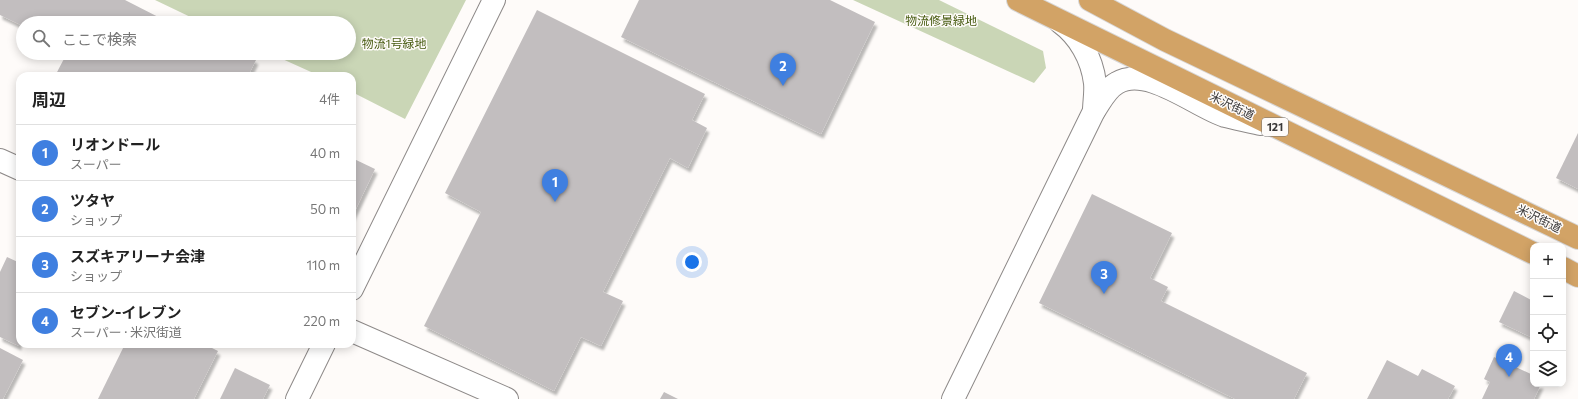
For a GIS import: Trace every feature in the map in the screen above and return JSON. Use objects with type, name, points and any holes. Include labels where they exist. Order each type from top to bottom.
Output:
[{"type":"highway","name":"米沢街道","points":[[1018,0],[1530,252]]},
{"type":"highway","name":"米沢街道","points":[[1090,0],[1165,40],[1578,238]]},
{"type":"highway","points":[[1566,270],[1578,276]]},
{"type":"street","points":[[356,280],[494,0]]},
{"type":"street","points":[[1053,17],[1070,30],[1082,45],[1090,63],[1095,83],[1094,111]]},
{"type":"street","points":[[953,399],[1094,111],[1106,91],[1118,82],[1134,78],[1150,80],[1224,115],[1277,127]]},
{"type":"street","points":[[0,160],[16,167]]},
{"type":"street","points":[[356,333],[507,399]]},
{"type":"street","points":[[297,399],[322,348]]},
{"type":"green space","name":"物流1号緑地","points":[[155,0],[466,0],[405,119],[356,94],[356,72],[311,72],[285,60],[356,60],[356,16],[188,16]]},
{"type":"green space","name":"物流修景緑地","points":[[853,0],[939,0],[1043,51],[1046,68],[1034,83]]},
{"type":"building","points":[[0,0],[125,0],[156,16],[16,16],[16,23],[0,15]]},
{"type":"building","points":[[639,0],[830,0],[875,22],[821,134],[621,37]]},
{"type":"building","points":[[537,10],[705,94],[692,120],[707,128],[688,168],[670,158],[603,292],[623,301],[601,346],[581,337],[554,391],[424,326],[481,212],[445,193]]},
{"type":"building","points":[[63,60],[256,60],[250,72],[57,72]]},
{"type":"building","points":[[1578,133],[1578,189],[1556,178]]},
{"type":"building","points":[[356,160],[375,169],[356,209]]},
{"type":"building","points":[[1092,194],[1172,233],[1150,278],[1168,287],[1161,301],[1307,373],[1294,399],[1235,399],[1039,303]]},
{"type":"building","points":[[7,257],[16,261],[16,345],[0,337],[0,272]]},
{"type":"building","points":[[1514,291],[1530,299],[1530,337],[1499,322]]},
{"type":"building","points":[[0,348],[23,360],[3,399],[0,399]]},
{"type":"building","points":[[123,348],[212,348],[218,351],[194,399],[98,399]]},
{"type":"building","points":[[1494,357],[1530,374],[1530,387],[1540,387],[1534,399],[1482,399],[1490,382],[1484,379]]},
{"type":"building","points":[[1387,360],[1418,376],[1422,369],[1455,386],[1448,399],[1367,399]]},
{"type":"building","points":[[235,368],[270,385],[263,399],[220,399]]},
{"type":"building","points":[[664,392],[678,399],[660,399]]},
{"type":"place","name":"ツタヤ","points":[[783,86]]},
{"type":"place","name":"リオンドール","points":[[555,202]]},
{"type":"place","name":"スズキアリーナ会津","points":[[1104,294]]},
{"type":"place","name":"セブン-イレブン","points":[[1509,377]]}]
